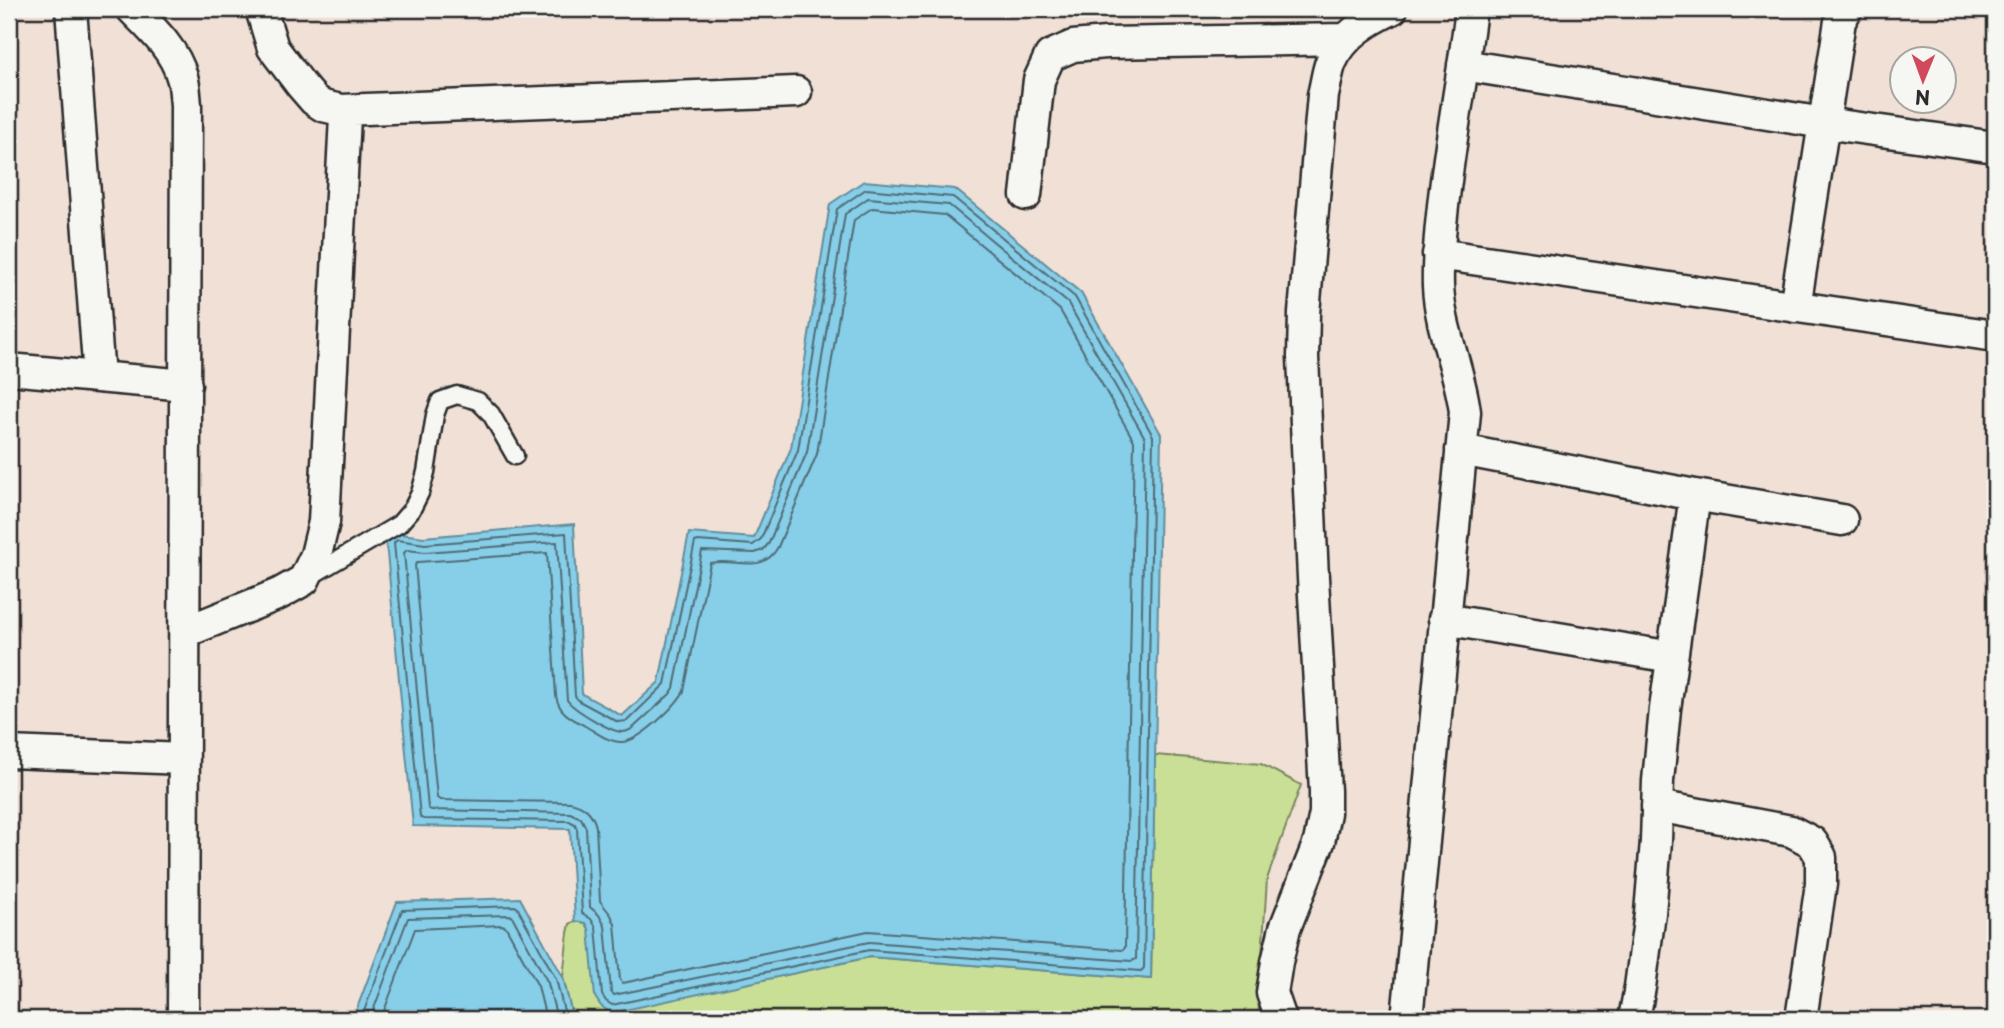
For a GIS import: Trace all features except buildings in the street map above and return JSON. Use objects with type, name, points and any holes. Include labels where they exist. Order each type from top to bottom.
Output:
[{"type":"street","points":[[71,9],[99,377]]},
{"type":"street","points":[[132,9],[174,57],[182,76],[186,105],[183,1019]]},
{"type":"street","points":[[261,9],[274,48],[301,85],[323,106],[341,110],[796,92]]},
{"type":"street","points":[[1281,1019],[1272,993],[1277,961],[1285,928],[1319,842],[1325,813],[1303,357],[1304,313],[1323,94],[1331,63],[1345,39],[1368,21],[1392,9]]},
{"type":"street","points":[[1406,1019],[1465,412],[1441,312],[1438,254],[1471,9]]},
{"type":"street","points":[[1795,307],[1840,21],[1847,9]]},
{"type":"street","points":[[1026,195],[1039,80],[1050,56],[1073,46],[1106,43],[1345,39]]},
{"type":"street","points":[[1463,65],[1824,123],[1995,147]]},
{"type":"street","points":[[184,632],[279,594],[304,580],[316,555],[324,522],[345,130],[345,117],[341,110]]},
{"type":"street","points":[[1438,254],[1995,336]]},
{"type":"street","points":[[9,369],[186,385]]},
{"type":"street","points":[[1461,450],[1842,520]]},
{"type":"street","points":[[1634,1019],[1650,912],[1658,781],[1672,657],[1695,495]]},
{"type":"street","points":[[1444,619],[1672,657]]},
{"type":"street","points":[[9,752],[184,759]]},
{"type":"street","points":[[1657,806],[1791,831],[1812,842],[1821,858],[1821,884],[1801,1019]]},
{"type":"lane","points":[[304,580],[400,523],[412,509],[426,472],[435,415],[440,401],[457,395],[478,401],[491,414],[515,456]]},
{"type":"green space","points":[[1155,755],[1261,764],[1301,785],[1267,879],[1258,1019],[573,1019],[563,977],[568,933],[570,924],[575,921],[586,923],[589,929],[611,1012],[870,957],[1151,979]]},
{"type":"water","points":[[864,181],[955,189],[1081,293],[1161,434],[1151,979],[870,957],[611,1013],[601,1006],[595,997],[589,929],[586,923],[575,921],[570,829],[413,826],[385,532],[424,537],[574,524],[582,694],[622,716],[659,682],[689,533],[754,538],[791,448],[830,204]]},
{"type":"water","points":[[520,898],[563,977],[573,1019],[353,1019],[397,902]]}]
